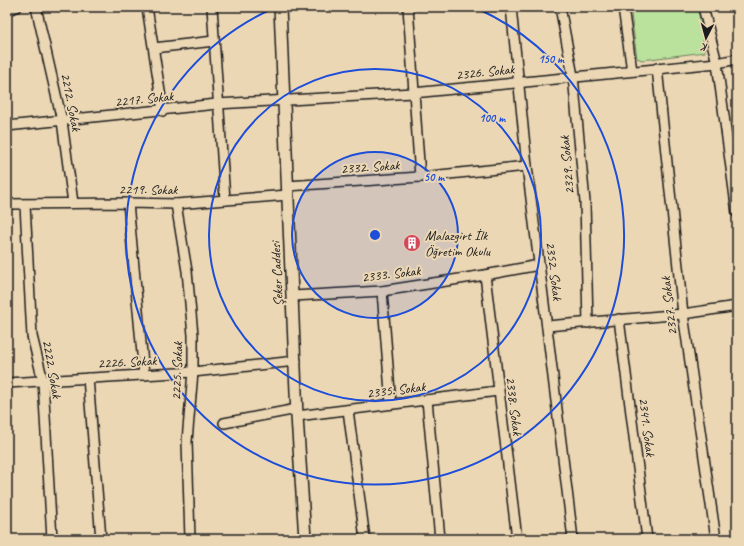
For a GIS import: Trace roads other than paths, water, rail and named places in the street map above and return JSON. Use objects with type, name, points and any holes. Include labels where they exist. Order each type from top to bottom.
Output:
[{"type":"street","points":[[7,10],[17,7]]},
{"type":"street","name":"2212. Sokak","points":[[36,7],[62,121],[73,203]]},
{"type":"street","points":[[147,7],[163,111]]},
{"type":"street","points":[[212,7],[217,104],[225,200]]},
{"type":"street","name":"Şeker Caddesi","points":[[280,7],[297,413],[305,539]]},
{"type":"street","points":[[408,7],[420,177]]},
{"type":"street","name":"2352. Sokak","points":[[511,7],[526,166],[573,539]]},
{"type":"street","name":"2329. Sokak","points":[[560,7],[573,76],[585,202],[588,323]]},
{"type":"street","points":[[623,7],[632,71]]},
{"type":"street","points":[[703,7],[717,63],[737,213]]},
{"type":"street","points":[[154,48],[214,41]]},
{"type":"street","name":"2326. Sokak","points":[[283,101],[413,93],[573,76],[717,63],[737,59]]},
{"type":"street","name":"2327. Sokak","points":[[657,68],[683,314],[716,539]]},
{"type":"street","name":"2217. Sokak","points":[[7,126],[163,111],[217,104],[283,101]]},
{"type":"street","name":"2332. Sokak","points":[[287,191],[526,166]]},
{"type":"street","name":"2219. Sokak","points":[[7,204],[176,204],[225,200],[287,191]]},
{"type":"street","points":[[128,203],[144,375]]},
{"type":"street","name":"2225. Sokak","points":[[176,204],[187,271],[193,335],[193,372],[188,441],[190,539]]},
{"type":"street","name":"2222. Sokak","points":[[25,205],[32,336],[43,382],[52,539]]},
{"type":"street","name":"2333. Sokak","points":[[293,296],[382,291],[539,265]]},
{"type":"street","name":"2338. Sokak","points":[[485,275],[517,539]]},
{"type":"street","points":[[382,291],[391,404]]},
{"type":"street","points":[[547,326],[683,314],[737,306]]},
{"type":"street","name":"2341. Sokak","points":[[619,319],[647,539]]},
{"type":"street","name":"2226. Sokak","points":[[7,383],[193,372],[296,361]]},
{"type":"street","points":[[88,378],[101,539]]},
{"type":"street","name":"2335. Sokak","points":[[224,423],[297,413],[348,410],[498,391]]},
{"type":"street","points":[[427,400],[440,539]]},
{"type":"street","points":[[348,410],[365,539]]},
{"type":"place","name":"Malazgirt İlk Öğretim Okulu","points":[[412,243]]}]
